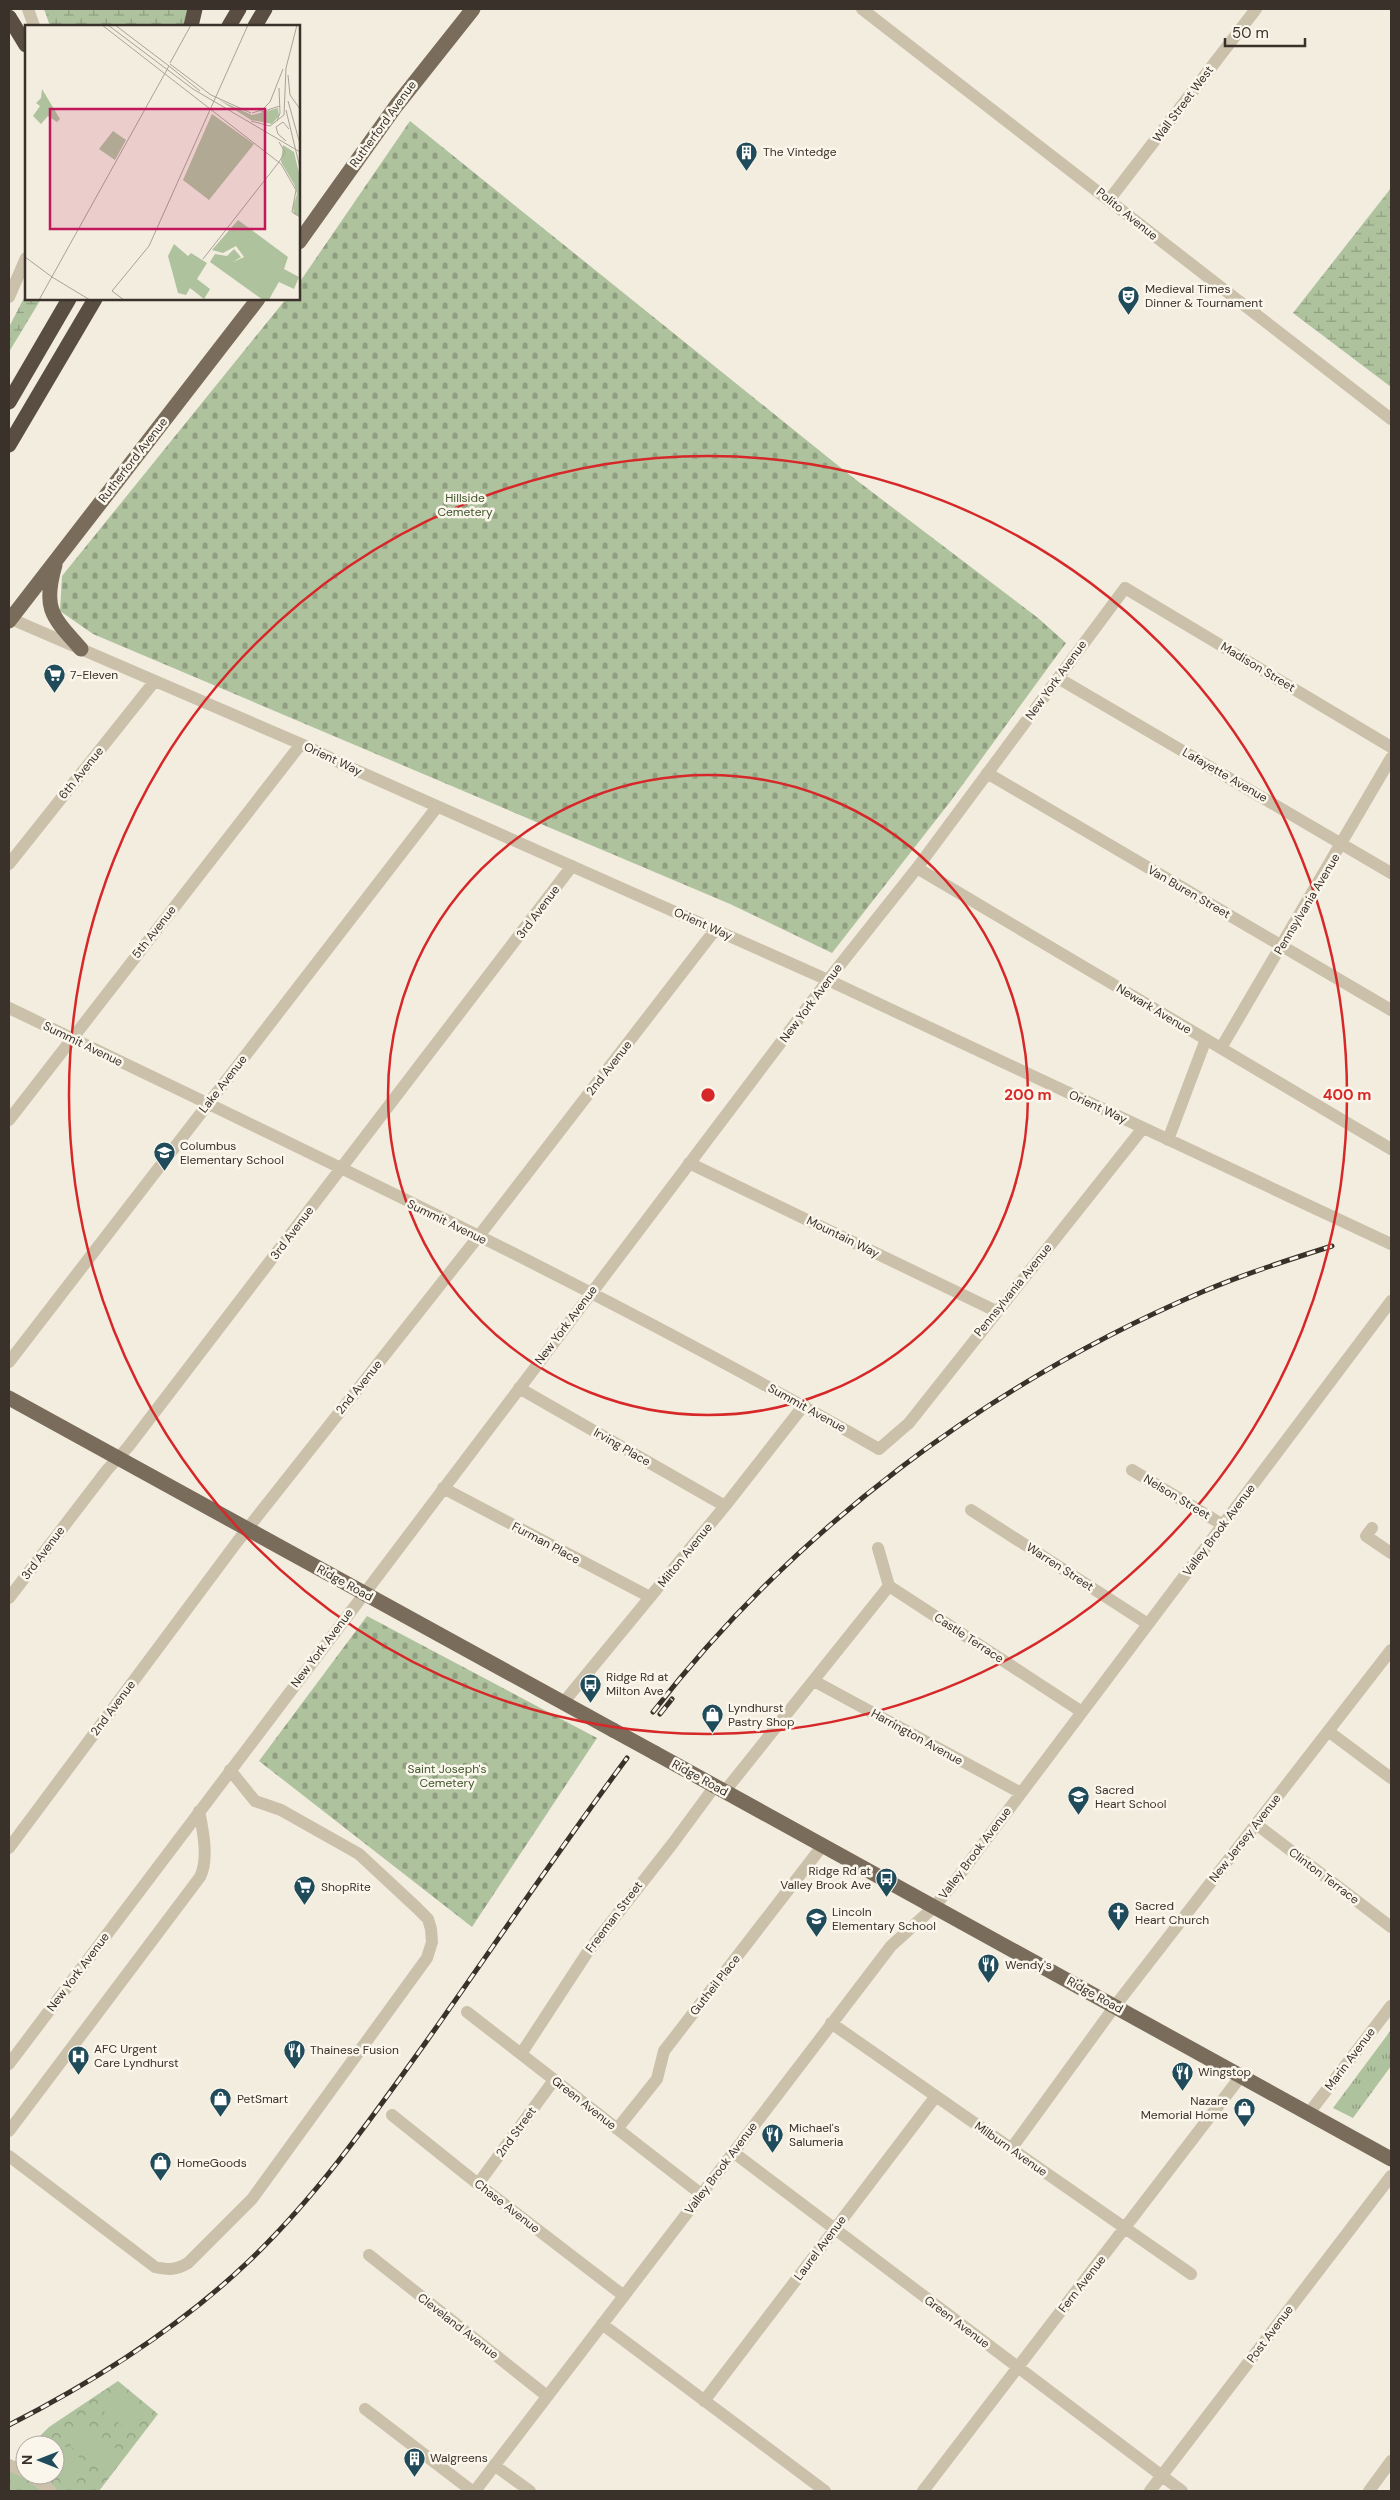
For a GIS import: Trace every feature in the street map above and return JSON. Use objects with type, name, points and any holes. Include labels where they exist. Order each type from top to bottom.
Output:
[{"type":"highway","points":[[191,25],[195,9]]},
{"type":"highway","points":[[230,25],[239,9]]},
{"type":"highway","points":[[256,25],[265,9]]},
{"type":"highway","points":[[9,17],[25,43]]},
{"type":"highway","points":[[9,402],[68,300]]},
{"type":"highway","points":[[9,445],[94,300]]},
{"type":"main road","name":"Rutherford Avenue","points":[[300,241],[396,106],[473,9]]},
{"type":"main road","name":"Rutherford Avenue","points":[[9,619],[257,300]]},
{"type":"main road","points":[[57,558],[50,584],[50,610],[56,620],[81,649]]},
{"type":"main road","name":"Ridge Road","points":[[9,1398],[1391,2158]]},
{"type":"street","points":[[28,9],[34,25]]},
{"type":"street","name":"Polito Avenue","points":[[862,9],[1391,419]]},
{"type":"street","name":"Wall Street West","points":[[1109,200],[1256,9]]},
{"type":"street","points":[[9,297],[25,260]]},
{"type":"street","name":"New York Avenue","points":[[9,2064],[689,1163],[828,980],[917,868],[1125,588]]},
{"type":"street","name":"Madison Street","points":[[1125,588],[1391,746]]},
{"type":"street","name":"Orient Way","points":[[9,619],[301,744],[438,807],[828,980],[1391,1244]]},
{"type":"street","name":"Lafayette Avenue","points":[[1058,678],[1391,872]]},
{"type":"street","name":"6th Avenue","points":[[9,864],[154,682]]},
{"type":"street","name":"5th Avenue","points":[[9,1120],[301,744]]},
{"type":"street","name":"Pennsylvania Avenue","points":[[1221,1048],[1391,758]]},
{"type":"street","name":"Van Buren Street","points":[[987,773],[1391,1010]]},
{"type":"street","name":"Lake Avenue","points":[[9,1362],[438,807]]},
{"type":"street","name":"3rd Avenue","points":[[9,1598],[341,1169],[572,866]]},
{"type":"street","name":"Newark Avenue","points":[[917,868],[1391,1149]]},
{"type":"street","name":"2nd Avenue","points":[[9,1848],[248,1529],[478,1237],[715,930]]},
{"type":"street","name":"Summit Avenue","points":[[9,1008],[208,1103],[591,1293],[804,1405],[880,1449]]},
{"type":"street","points":[[1168,1140],[1206,1039]]},
{"type":"street","name":"Pennsylvania Avenue","points":[[880,1449],[909,1423],[996,1311],[1144,1128]]},
{"type":"street","name":"Mountain Way","points":[[689,1163],[996,1311]]},
{"type":"street","name":"Valley Brook Avenue","points":[[474,2491],[891,1946],[934,1907],[1391,1301]]},
{"type":"street","name":"Irving Place","points":[[519,1388],[725,1506]]},
{"type":"street","name":"Milton Avenue","points":[[563,1703],[725,1506],[804,1405]]},
{"type":"street","name":"Nelson Street","points":[[1132,1470],[1223,1525]]},
{"type":"street","name":"Furman Place","points":[[443,1488],[650,1598]]},
{"type":"street","name":"Warren Street","points":[[971,1510],[1148,1624]]},
{"type":"street","points":[[1372,1528],[1366,1536],[1391,1553]]},
{"type":"street","points":[[878,1548],[889,1586]]},
{"type":"street","name":"Freeman Street","points":[[521,2054],[587,1953],[673,1843],[814,1681],[889,1586]]},
{"type":"street","name":"Castle Terrace","points":[[889,1586],[1082,1712]]},
{"type":"street","name":"New Jersey Avenue","points":[[1011,2149],[1115,2006],[1391,1650]]},
{"type":"street","name":"Harrington Avenue","points":[[814,1681],[1021,1793]]},
{"type":"street","points":[[1328,1731],[1391,1778]]},
{"type":"street","points":[[9,2156],[156,2267],[169,2270],[177,2269],[188,2263],[252,2199],[427,1958],[432,1942],[431,1929],[428,1919],[417,1908],[359,1854],[297,1818],[255,1801],[230,1770]]},
{"type":"street","points":[[9,2131],[204,1871],[203,1837],[199,1811]]},
{"type":"street","name":"Clinton Terrace","points":[[1256,1824],[1391,1927]]},
{"type":"street","name":"Gutheil Place","points":[[617,2129],[657,2078],[664,2051],[823,1845]]},
{"type":"street","name":"Marin Avenue","points":[[1309,2113],[1391,2006]]},
{"type":"street","name":"Green Avenue","points":[[467,2012],[701,2194]]},
{"type":"street","name":"Milburn Avenue","points":[[831,2023],[1191,2274]]},
{"type":"street","name":"Fern Avenue","points":[[923,2491],[1242,2076]]},
{"type":"street","name":"2nd Street","points":[[478,2184],[554,2080]]},
{"type":"street","name":"Laurel Avenue","points":[[704,2401],[936,2096]]},
{"type":"street","name":"Chase Avenue","points":[[392,2115],[478,2184],[624,2296]]},
{"type":"street","name":"Green Avenue","points":[[733,2152],[1182,2491]]},
{"type":"street","name":"Post Avenue","points":[[1150,2491],[1391,2176]]},
{"type":"street","name":"Cleveland Avenue","points":[[369,2255],[547,2396]]},
{"type":"street","points":[[602,2324],[825,2491]]},
{"type":"street","points":[[365,2409],[474,2491]]},
{"type":"street","points":[[1369,2491],[1391,2461]]},
{"type":"street","points":[[494,2465],[530,2491]]},
{"type":"green space","points":[[44,9],[189,9],[184,25],[50,25]]},
{"type":"green space","name":"Hillside Cemetery","points":[[410,121],[851,476],[1038,618],[1066,643],[950,802],[832,953],[730,904],[93,634],[60,611],[62,576],[285,300],[300,300],[300,282]]},
{"type":"green space","points":[[1391,188],[1391,387],[1293,313]]},
{"type":"green space","points":[[25,296],[25,300],[40,300],[9,352],[9,327]]},
{"type":"green space","name":"Saint Joseph's Cemetery","points":[[367,1616],[597,1738],[472,1927],[259,1761]]},
{"type":"green space","points":[[1391,2030],[1391,2066],[1353,2118],[1333,2108]]},
{"type":"green space","points":[[118,2381],[158,2414],[99,2491],[9,2491],[9,2468],[15,2462],[15,2485],[65,2485],[65,2435],[41,2435],[49,2427]]},
{"type":"green space","points":[[115,2393],[144,2417],[132,2433],[104,2412]]},
{"type":"green space","points":[[84,2426],[120,2451],[104,2472],[70,2446]]},
{"type":"green space","points":[[65,2446],[88,2464],[71,2482],[65,2478]]},
{"type":"railway","points":[[653,1712],[709,1645],[769,1582],[833,1523],[901,1468],[972,1417],[1046,1370],[1123,1329],[1218,1285],[1332,1246]]},
{"type":"railway","points":[[660,1714],[672,1699]]},
{"type":"railway","points":[[9,2425],[104,2372],[165,2331],[222,2286],[274,2236],[298,2210],[364,2128],[627,1758]]},
{"type":"place","name":"The Vintedge","points":[[747,171]]},
{"type":"place","name":"Medieval Times Dinner & Tournament","points":[[1129,315]]},
{"type":"place","name":"7-Eleven","points":[[54,694]]},
{"type":"place","name":"Columbus Elementary School","points":[[164,1172]]},
{"type":"place","name":"Ridge Rd at Milton Ave","points":[[590,1703]]},
{"type":"place","name":"Lyndhurst Pastry Shop","points":[[712,1734]]},
{"type":"place","name":"Sacred Heart School","points":[[1079,1816]]},
{"type":"place","name":"Ridge Rd at Valley Brook Ave","points":[[887,1897]]},
{"type":"place","name":"ShopRite","points":[[305,1906]]},
{"type":"place","name":"Sacred Heart Church","points":[[1119,1932]]},
{"type":"place","name":"Lincoln Elementary School","points":[[816,1938]]},
{"type":"place","name":"Wendy's","points":[[989,1984]]},
{"type":"place","name":"Thainese Fusion","points":[[294,2069]]},
{"type":"place","name":"AFC Urgent Care Lyndhurst","points":[[78,2075]]},
{"type":"place","name":"Wingstop","points":[[1182,2091]]},
{"type":"place","name":"PetSmart","points":[[221,2118]]},
{"type":"place","name":"Nazare Memorial Home","points":[[1244,2127]]},
{"type":"place","name":"Michael's Salumeria","points":[[773,2154]]},
{"type":"place","name":"HomeGoods","points":[[161,2182]]},
{"type":"place","name":"Walgreens","points":[[414,2477]]}]
